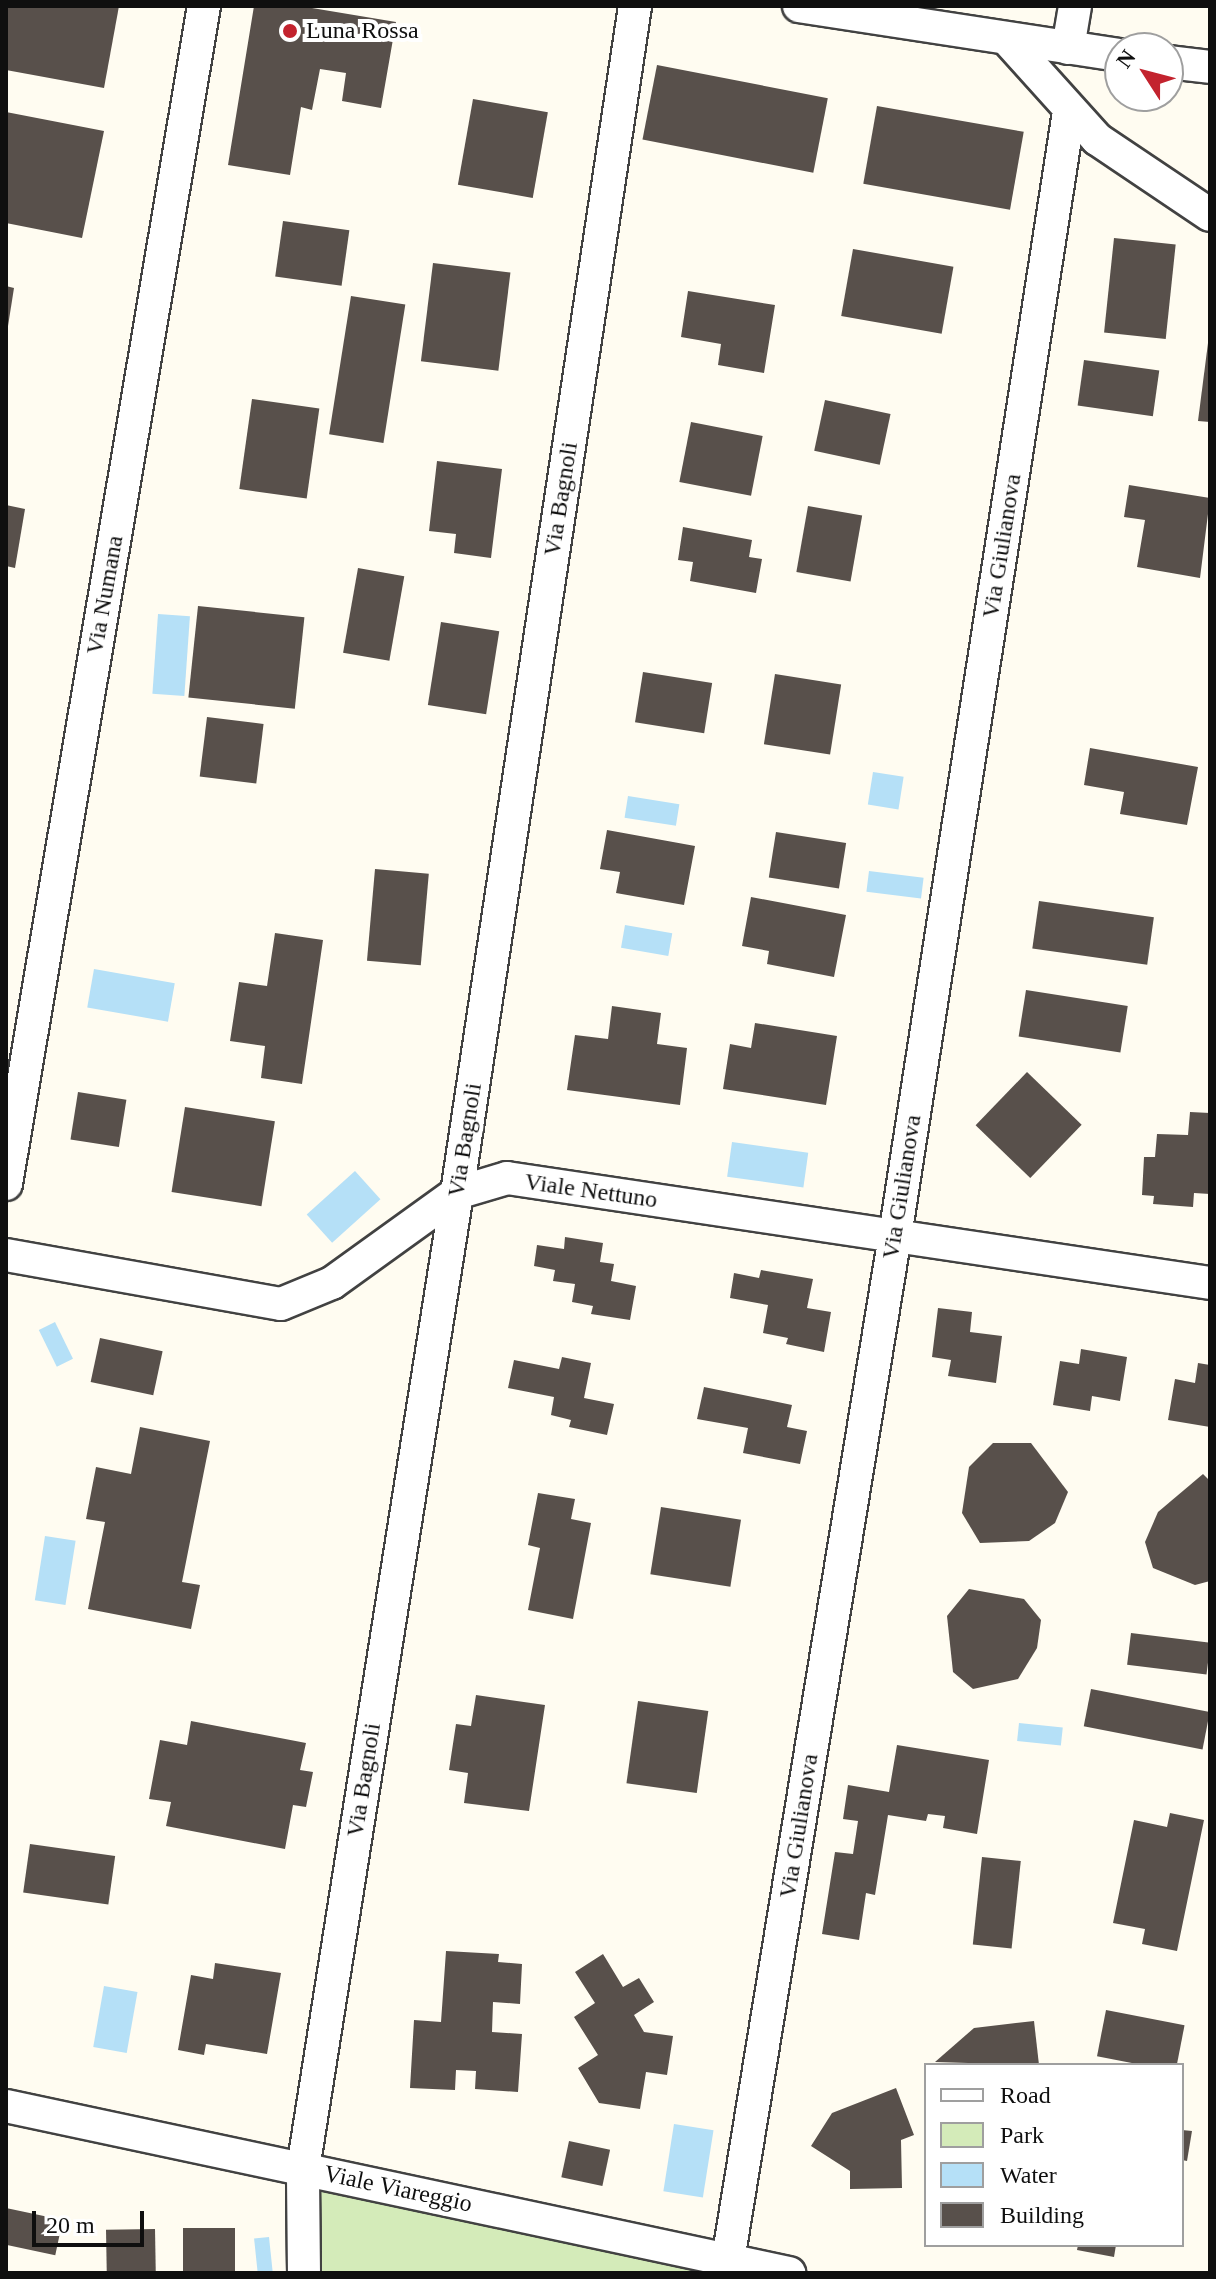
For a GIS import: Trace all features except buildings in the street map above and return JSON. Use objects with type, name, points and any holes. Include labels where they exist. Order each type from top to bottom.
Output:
[{"type":"street","name":"Via Numana","points":[[6,1184],[204,6]]},
{"type":"street","name":"Via Bagnoli","points":[[304,2273],[303,2169],[457,1193],[635,6]]},
{"type":"street","points":[[799,6],[1104,53]]},
{"type":"street","points":[[1068,48],[1075,6]]},
{"type":"street","points":[[1007,39],[1069,112],[1128,164],[1210,215]]},
{"type":"street","points":[[1184,64],[1210,67]]},
{"type":"street","name":"Via Giulianova","points":[[728,2260],[895,1236],[1069,112]]},
{"type":"street","name":"Viale Nettuno","points":[[6,1255],[281,1304],[332,1283],[457,1193],[507,1178],[1210,1283]]},
{"type":"street","name":"Viale Viareggio","points":[[6,2106],[789,2273]]},
{"type":"green space","points":[[303,2169],[729,2273],[308,2273]]},
{"type":"water","points":[[158,614],[190,616],[184,696],[152,694]]},
{"type":"water","points":[[873,772],[904,777],[898,809],[868,805]]},
{"type":"water","points":[[628,796],[679,804],[676,826],[625,818]]},
{"type":"water","points":[[869,871],[924,878],[921,899],[866,892]]},
{"type":"water","points":[[625,925],[672,933],[668,956],[621,948]]},
{"type":"water","points":[[94,969],[175,983],[168,1022],[87,1007]]},
{"type":"water","points":[[732,1142],[808,1153],[803,1187],[727,1177]]},
{"type":"water","points":[[355,1171],[380,1199],[332,1243],[307,1214]]},
{"type":"water","points":[[55,1322],[73,1359],[57,1367],[39,1330]]},
{"type":"water","points":[[45,1536],[76,1541],[65,1605],[35,1600]]},
{"type":"water","points":[[1019,1723],[1063,1728],[1061,1746],[1017,1741]]},
{"type":"water","points":[[104,1986],[137,1992],[127,2053],[93,2047]]},
{"type":"water","points":[[674,2124],[714,2130],[703,2197],[663,2191]]},
{"type":"water","points":[[269,2237],[273,2273],[258,2273],[254,2239]]},
{"type":"place","name":"Luna Rossa","points":[[290,31]]}]
